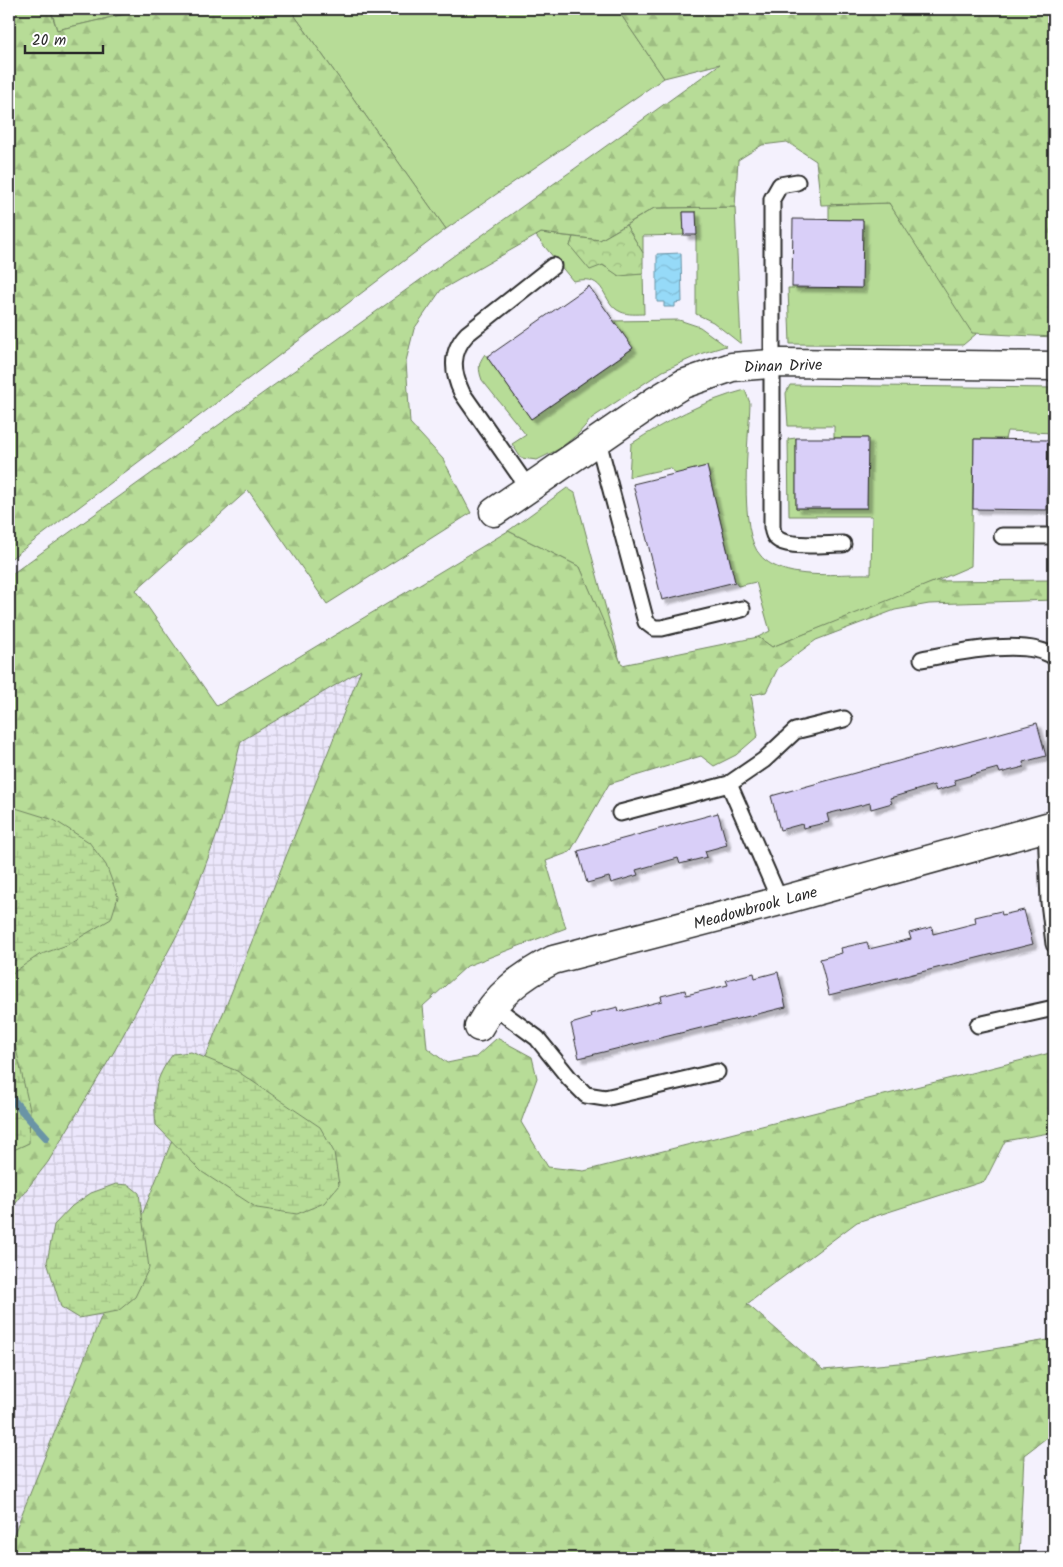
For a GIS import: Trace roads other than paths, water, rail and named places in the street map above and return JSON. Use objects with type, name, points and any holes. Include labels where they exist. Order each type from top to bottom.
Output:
[{"type":"street","name":"Dinan Drive","points":[[494,512],[683,384],[732,367],[771,363],[1054,366]]},
{"type":"street","name":"Meadowbrook Lane","points":[[485,1016],[526,974],[552,960],[780,901],[1050,826]]},
{"type":"lane","points":[[797,182],[780,184],[772,199],[772,528],[774,536],[780,541],[790,543],[843,544]]},
{"type":"lane","points":[[529,489],[462,393],[456,380],[455,352],[459,342],[467,334],[553,266]]},
{"type":"lane","points":[[598,441],[646,622],[654,628],[662,628],[742,609]]},
{"type":"lane","points":[[1002,536],[1054,536]]},
{"type":"lane","points":[[922,659],[964,651],[998,648],[1036,648],[1054,657]]},
{"type":"lane","points":[[620,813],[729,784],[764,760],[795,731],[844,719]]},
{"type":"lane","points":[[729,784],[780,901]]},
{"type":"lane","points":[[1050,826],[1049,902],[1054,944]]},
{"type":"lane","points":[[978,1025],[1054,1008]]},
{"type":"lane","points":[[485,1016],[537,1038],[570,1080],[586,1095],[605,1098],[717,1072]]},
{"type":"water","points":[[681,253],[682,302],[675,303],[675,307],[664,307],[664,302],[657,302],[657,254]]},
{"type":"waterway","points":[[9,1096],[46,1137]]}]
